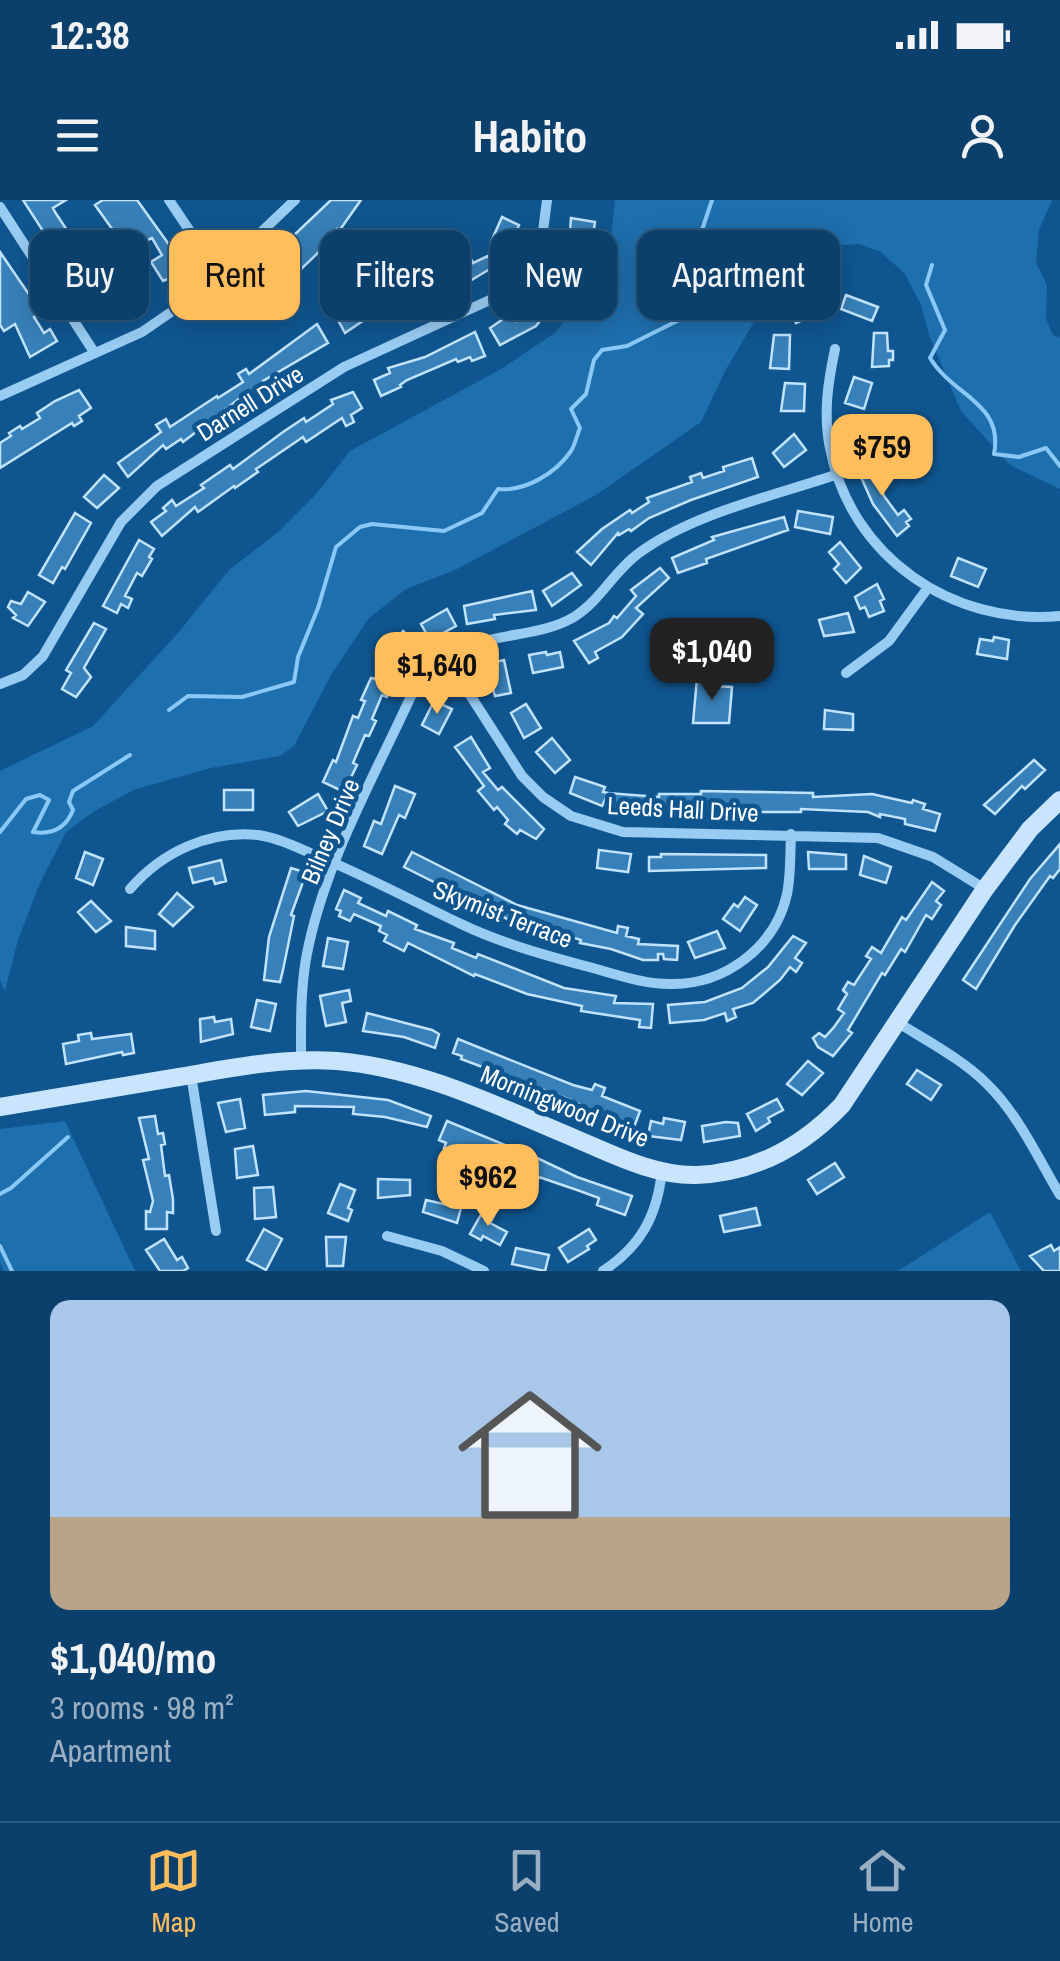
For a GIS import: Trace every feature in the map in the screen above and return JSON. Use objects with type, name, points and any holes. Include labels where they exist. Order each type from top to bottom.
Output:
[{"type":"street","points":[[169,200],[189,230]]},
{"type":"street","points":[[263,230],[295,200]]},
{"type":"street","name":"Darnell Drive","points":[[0,684],[23,675],[43,656],[121,522],[138,502],[344,367],[504,293],[530,266],[543,232],[546,200]]},
{"type":"street","points":[[0,207],[94,352]]},
{"type":"street","points":[[0,396],[142,332],[169,313]]},
{"type":"street","points":[[835,349],[826,415],[830,448],[850,506],[868,535],[927,589],[969,606],[1008,615],[1060,616]]},
{"type":"street","name":"Bilney Drive","points":[[301,1060],[301,1002],[308,947],[335,863],[412,694],[428,674],[467,647],[550,628],[571,619],[587,608],[637,554],[674,530],[838,474]]},
{"type":"street","points":[[846,672],[889,641],[927,589]]},
{"type":"street","name":"Leeds Hall Drive","points":[[447,659],[522,776],[571,816],[623,832],[851,836],[902,845],[933,857],[985,888]]},
{"type":"street","name":"Morningwood Drive","points":[[0,1107],[257,1063],[361,1063],[417,1076],[662,1171],[696,1175],[739,1169],[793,1147],[820,1129],[842,1105],[985,888],[1030,829],[1060,800]]},
{"type":"street","name":"Skymist Terrace","points":[[130,888],[173,853],[223,835],[274,838],[464,926],[539,954],[646,982],[672,984],[699,981],[739,965],[773,928],[788,892],[791,834]]},
{"type":"street","points":[[896,1022],[959,1061],[991,1087],[1060,1195]]},
{"type":"street","points":[[191,1075],[216,1230]]},
{"type":"street","points":[[603,1271],[628,1253],[647,1228],[660,1192],[662,1171]]},
{"type":"street","points":[[387,1236],[442,1252],[484,1271]]},
{"type":"shaded area","points":[[615,200],[1052,200],[1039,230],[1036,263],[1047,285],[1046,319],[1053,335],[1060,338],[1060,489],[1010,465],[961,411],[929,335],[921,305],[905,274],[881,252],[859,244],[840,245],[840,230],[637,230],[637,320],[755,320],[701,422],[596,495],[455,570],[406,589],[369,618],[331,675],[294,746],[280,756],[211,768],[136,789],[96,810],[66,832],[40,883],[18,940],[5,991],[0,980],[0,771],[93,726],[229,570],[277,533],[318,492],[350,451],[503,368],[556,332],[565,320],[617,320],[617,230],[612,230]]},
{"type":"shaded area","points":[[65,1121],[135,1271],[4,1271],[0,1263],[0,1129]]},
{"type":"shaded area","points":[[990,1212],[1021,1271],[898,1271]]},
{"type":"building","points":[[23,200],[66,200],[53,208],[67,230],[42,230]]},
{"type":"building","points":[[103,200],[137,200],[169,245],[169,279],[163,281],[151,262],[162,255],[152,238],[149,239],[149,230],[113,230],[95,205]]},
{"type":"building","points":[[331,200],[361,200],[340,230],[320,230],[320,251],[300,270],[299,230]]},
{"type":"building","points":[[502,217],[519,225],[517,230],[496,230]]},
{"type":"building","points":[[571,218],[595,222],[594,230],[570,230]]},
{"type":"building","points":[[0,252],[30,296],[30,320],[36,320],[44,333],[50,329],[57,341],[30,357],[15,324],[4,331],[0,325]]},
{"type":"building","points":[[488,256],[490,269],[470,281],[470,257],[473,263]]},
{"type":"building","points":[[846,295],[878,307],[872,321],[841,309]]},
{"type":"building","points":[[338,320],[364,320],[345,333]]},
{"type":"building","points":[[502,320],[541,320],[500,345],[490,328]]},
{"type":"building","points":[[317,324],[328,343],[263,381],[265,384],[246,398],[244,395],[183,442],[181,439],[166,449],[163,445],[128,477],[118,463],[161,432],[156,425],[166,419],[170,427],[218,398],[243,382],[238,374],[246,369],[249,374]]},
{"type":"building","points":[[475,332],[485,356],[472,361],[470,357],[458,362],[456,359],[381,396],[374,380],[390,373],[388,368],[425,357]]},
{"type":"building","points":[[874,333],[887,333],[888,351],[893,351],[889,366],[872,367]]},
{"type":"building","points":[[774,335],[790,335],[789,369],[770,368]]},
{"type":"building","points":[[854,377],[872,383],[864,409],[845,403]]},
{"type":"building","points":[[785,383],[805,384],[804,411],[781,411]]},
{"type":"building","points":[[79,390],[91,408],[79,416],[82,421],[74,426],[72,423],[0,468],[0,443],[11,436],[9,433],[40,418],[37,413]]},
{"type":"building","points":[[353,392],[362,408],[351,415],[354,422],[346,426],[342,418],[306,442],[303,437],[198,512],[195,507],[162,536],[151,522],[166,511],[163,508],[172,500],[176,506],[230,465],[233,469],[304,418],[306,422],[333,404],[331,400]]},
{"type":"building","points":[[867,423],[870,450],[852,452],[849,425]]},
{"type":"building","points":[[794,434],[806,450],[784,467],[773,453]]},
{"type":"building","points":[[752,458],[758,477],[691,500],[649,518],[631,531],[618,533],[591,565],[577,552],[602,529],[649,502],[647,498],[692,482],[690,477],[701,473],[703,478]]},
{"type":"building","points":[[871,460],[884,496],[898,515],[904,510],[911,519],[897,536],[873,504],[856,466]]},
{"type":"building","points":[[104,475],[119,488],[97,508],[84,497]]},
{"type":"building","points":[[798,511],[833,517],[830,534],[795,527]]},
{"type":"building","points":[[75,513],[91,523],[53,583],[39,575]]},
{"type":"building","points":[[784,517],[788,530],[678,573],[672,558],[714,540],[712,537]]},
{"type":"building","points":[[139,540],[154,549],[149,557],[152,559],[142,576],[137,573],[125,596],[132,599],[128,608],[121,604],[117,613],[103,606]]},
{"type":"building","points":[[840,542],[861,568],[846,583],[834,569],[839,564],[829,552]]},
{"type":"building","points":[[958,558],[986,569],[978,587],[951,576]]},
{"type":"building","points":[[660,568],[669,578],[636,608],[643,614],[622,637],[595,652],[598,658],[589,663],[574,641],[609,623],[614,616],[617,618],[636,596],[631,590]]},
{"type":"building","points":[[572,573],[581,585],[552,606],[543,591]]},
{"type":"building","points":[[877,584],[884,599],[880,601],[884,611],[869,617],[855,597]]},
{"type":"building","points":[[532,591],[536,610],[494,615],[495,619],[467,624],[464,606]]},
{"type":"building","points":[[28,592],[45,602],[28,626],[13,618],[16,615],[8,607],[11,601],[21,604]]},
{"type":"building","points":[[447,609],[456,626],[430,640],[421,624]]},
{"type":"building","points":[[848,613],[854,632],[824,636],[819,620]]},
{"type":"building","points":[[94,623],[106,629],[84,668],[91,677],[76,697],[62,689],[71,673],[66,670]]},
{"type":"building","points":[[403,631],[422,649],[401,670],[385,654]]},
{"type":"building","points":[[678,635],[700,635],[699,650],[690,649],[690,670],[677,670]]},
{"type":"building","points":[[994,637],[1009,640],[1007,659],[977,654],[980,639],[993,641]]},
{"type":"building","points":[[560,652],[563,667],[533,673],[529,655]]},
{"type":"building","points":[[504,660],[511,693],[495,696],[485,664]]},
{"type":"building","points":[[377,675],[394,682],[387,697],[382,695],[372,719],[376,721],[369,736],[365,735],[344,792],[323,782],[333,760],[336,762],[353,716],[358,718],[371,678]]},
{"type":"building","points":[[697,678],[715,680],[714,686],[732,687],[729,723],[693,723]]},
{"type":"building","points":[[434,701],[452,709],[439,734],[422,725]]},
{"type":"building","points":[[526,704],[541,728],[524,738],[511,713]]},
{"type":"building","points":[[825,710],[853,714],[853,730],[824,729]]},
{"type":"building","points":[[471,737],[490,768],[483,772],[544,829],[536,839],[520,830],[517,834],[505,824],[508,820],[497,807],[494,810],[478,791],[484,786],[455,747]]},
{"type":"building","points":[[552,738],[570,760],[555,773],[536,752]]},
{"type":"building","points":[[1034,760],[1045,770],[1025,789],[1022,786],[995,814],[984,805]]},
{"type":"building","points":[[575,777],[605,787],[603,792],[608,793],[602,806],[570,793]]},
{"type":"building","points":[[395,786],[415,794],[405,818],[399,815],[382,854],[364,846],[374,821],[381,824]]},
{"type":"building","points":[[224,790],[253,790],[253,810],[224,810]]},
{"type":"building","points":[[701,791],[813,793],[813,797],[872,794],[912,803],[913,800],[925,804],[923,809],[940,814],[935,831],[905,824],[905,819],[868,812],[720,812],[720,808],[689,808],[689,812],[661,812],[606,806],[608,793],[659,797]]},
{"type":"building","points":[[318,794],[328,811],[298,826],[289,812]]},
{"type":"building","points":[[1060,844],[1060,869],[1053,878],[1050,876],[1015,925],[976,989],[963,980],[1030,879]]},
{"type":"building","points":[[599,850],[631,854],[628,872],[597,868]]},
{"type":"building","points":[[85,852],[103,859],[93,885],[76,878]]},
{"type":"building","points":[[412,852],[517,905],[617,933],[618,926],[628,928],[626,936],[639,939],[638,944],[678,946],[677,960],[658,954],[658,960],[643,960],[580,943],[581,940],[543,928],[542,932],[517,924],[404,867]]},
{"type":"building","points":[[808,852],[846,855],[846,869],[809,869]]},
{"type":"building","points":[[766,855],[766,868],[649,871],[649,857]]},
{"type":"building","points":[[864,856],[891,867],[886,883],[860,875]]},
{"type":"building","points":[[221,860],[226,881],[215,884],[213,878],[193,883],[189,868]]},
{"type":"building","points":[[291,868],[304,872],[291,915],[294,916],[283,970],[280,982],[264,980],[269,937]]},
{"type":"building","points":[[932,882],[944,891],[936,901],[941,905],[932,919],[926,915],[905,952],[901,949],[885,975],[882,973],[848,1030],[852,1033],[833,1056],[818,1047],[813,1038],[819,1033],[825,1037],[844,1013],[838,1009],[847,994],[843,990],[848,982],[854,985],[871,959],[866,956],[872,947],[881,953],[902,917],[906,920]]},
{"type":"building","points":[[344,890],[361,898],[358,903],[386,916],[388,911],[417,925],[415,929],[454,943],[452,948],[476,958],[478,954],[564,988],[616,996],[614,1003],[653,1004],[651,1028],[639,1027],[640,1020],[581,1011],[582,1006],[527,994],[474,976],[408,943],[404,951],[384,941],[387,935],[379,931],[381,926],[354,914],[350,921],[339,916],[341,911],[336,909]]},
{"type":"building","points":[[177,893],[193,907],[173,926],[159,914]]},
{"type":"building","points":[[745,897],[757,905],[740,931],[723,919]]},
{"type":"building","points":[[91,901],[111,921],[96,932],[78,912]]},
{"type":"building","points":[[126,927],[155,931],[155,949],[126,946]]},
{"type":"building","points":[[717,931],[725,948],[695,958],[688,942]]},
{"type":"building","points":[[793,936],[806,943],[795,958],[802,963],[796,972],[790,967],[753,1003],[733,1009],[736,1017],[727,1021],[725,1013],[704,1020],[670,1023],[668,1005],[705,1002],[742,988],[768,967]]},
{"type":"building","points":[[328,938],[348,942],[343,969],[323,966]]},
{"type":"building","points":[[349,990],[351,1001],[342,1003],[346,1022],[326,1026],[320,996]]},
{"type":"building","points":[[257,1000],[276,1004],[270,1031],[251,1027]]},
{"type":"building","points":[[367,1013],[432,1030],[439,1034],[435,1048],[404,1037],[363,1031]]},
{"type":"building","points":[[214,1017],[215,1022],[231,1019],[233,1034],[201,1042],[200,1019]]},
{"type":"building","points":[[91,1033],[92,1039],[131,1034],[134,1053],[66,1064],[63,1044],[79,1041],[78,1035]]},
{"type":"building","points":[[458,1039],[573,1085],[592,1090],[595,1084],[605,1088],[602,1096],[640,1111],[633,1130],[568,1099],[461,1059],[453,1053]]},
{"type":"building","points":[[808,1061],[823,1073],[802,1095],[787,1084]]},
{"type":"building","points":[[917,1070],[941,1085],[931,1100],[907,1084]]},
{"type":"building","points":[[306,1091],[388,1100],[431,1116],[427,1127],[353,1114],[354,1107],[295,1106],[295,1112],[265,1115],[263,1095]]},
{"type":"building","points":[[240,1099],[245,1128],[226,1132],[218,1103]]},
{"type":"building","points":[[777,1099],[783,1110],[756,1131],[747,1114]]},
{"type":"building","points":[[155,1116],[158,1134],[163,1133],[165,1176],[169,1175],[173,1199],[173,1213],[167,1212],[167,1229],[146,1229],[146,1211],[150,1212],[153,1201],[143,1160],[149,1159],[139,1118]]},
{"type":"building","points":[[664,1118],[685,1122],[681,1140],[648,1136],[651,1121],[663,1124]]},
{"type":"building","points":[[447,1121],[532,1160],[533,1156],[632,1196],[625,1215],[597,1205],[599,1198],[539,1177],[535,1186],[524,1182],[527,1174],[503,1164],[499,1172],[489,1168],[491,1162],[458,1146],[453,1152],[444,1148],[446,1143],[439,1140]]},
{"type":"building","points":[[738,1123],[740,1136],[704,1142],[702,1126]]},
{"type":"building","points":[[253,1146],[258,1175],[237,1178],[235,1149]]},
{"type":"building","points":[[835,1163],[844,1177],[817,1194],[808,1180]]},
{"type":"building","points":[[378,1179],[410,1180],[410,1195],[378,1198]]},
{"type":"building","points":[[340,1184],[355,1190],[348,1221],[328,1213]]},
{"type":"building","points":[[273,1187],[276,1217],[255,1219],[254,1188]]},
{"type":"building","points":[[426,1200],[461,1208],[457,1223],[423,1212]]},
{"type":"building","points":[[756,1208],[760,1225],[724,1232],[720,1216]]},
{"type":"building","points":[[483,1211],[494,1216],[490,1223],[507,1232],[500,1245],[470,1234]]},
{"type":"building","points":[[264,1229],[282,1239],[266,1270],[247,1260]]},
{"type":"building","points":[[589,1229],[596,1240],[568,1262],[559,1248]]},
{"type":"building","points":[[326,1237],[346,1237],[343,1266],[327,1266]]},
{"type":"building","points":[[164,1239],[177,1260],[182,1257],[188,1268],[160,1271],[146,1250]]},
{"type":"building","points":[[1051,1245],[1054,1251],[1060,1247],[1060,1271],[1044,1271],[1030,1256]]},
{"type":"building","points":[[516,1248],[549,1255],[545,1271],[512,1264]]},
{"type":"waterway","points":[[169,710],[188,696],[242,697],[294,682],[298,657],[336,547],[360,527],[372,524],[444,531],[482,513],[498,489],[529,484],[557,467],[575,443],[580,428],[571,409],[586,394],[594,360],[602,350],[627,346],[687,316],[685,281],[712,200]]},
{"type":"waterway","points":[[932,265],[926,285],[945,330],[930,358],[984,411],[992,423],[994,454],[1019,457],[1046,448],[1060,466]]},
{"type":"waterway","points":[[0,832],[26,799],[40,795],[49,800],[33,832],[58,829],[73,810],[69,802],[73,791],[130,755]]},
{"type":"waterway","points":[[0,1194],[68,1137]]},
{"type":"waterway","points":[[0,1246],[12,1271]]}]
